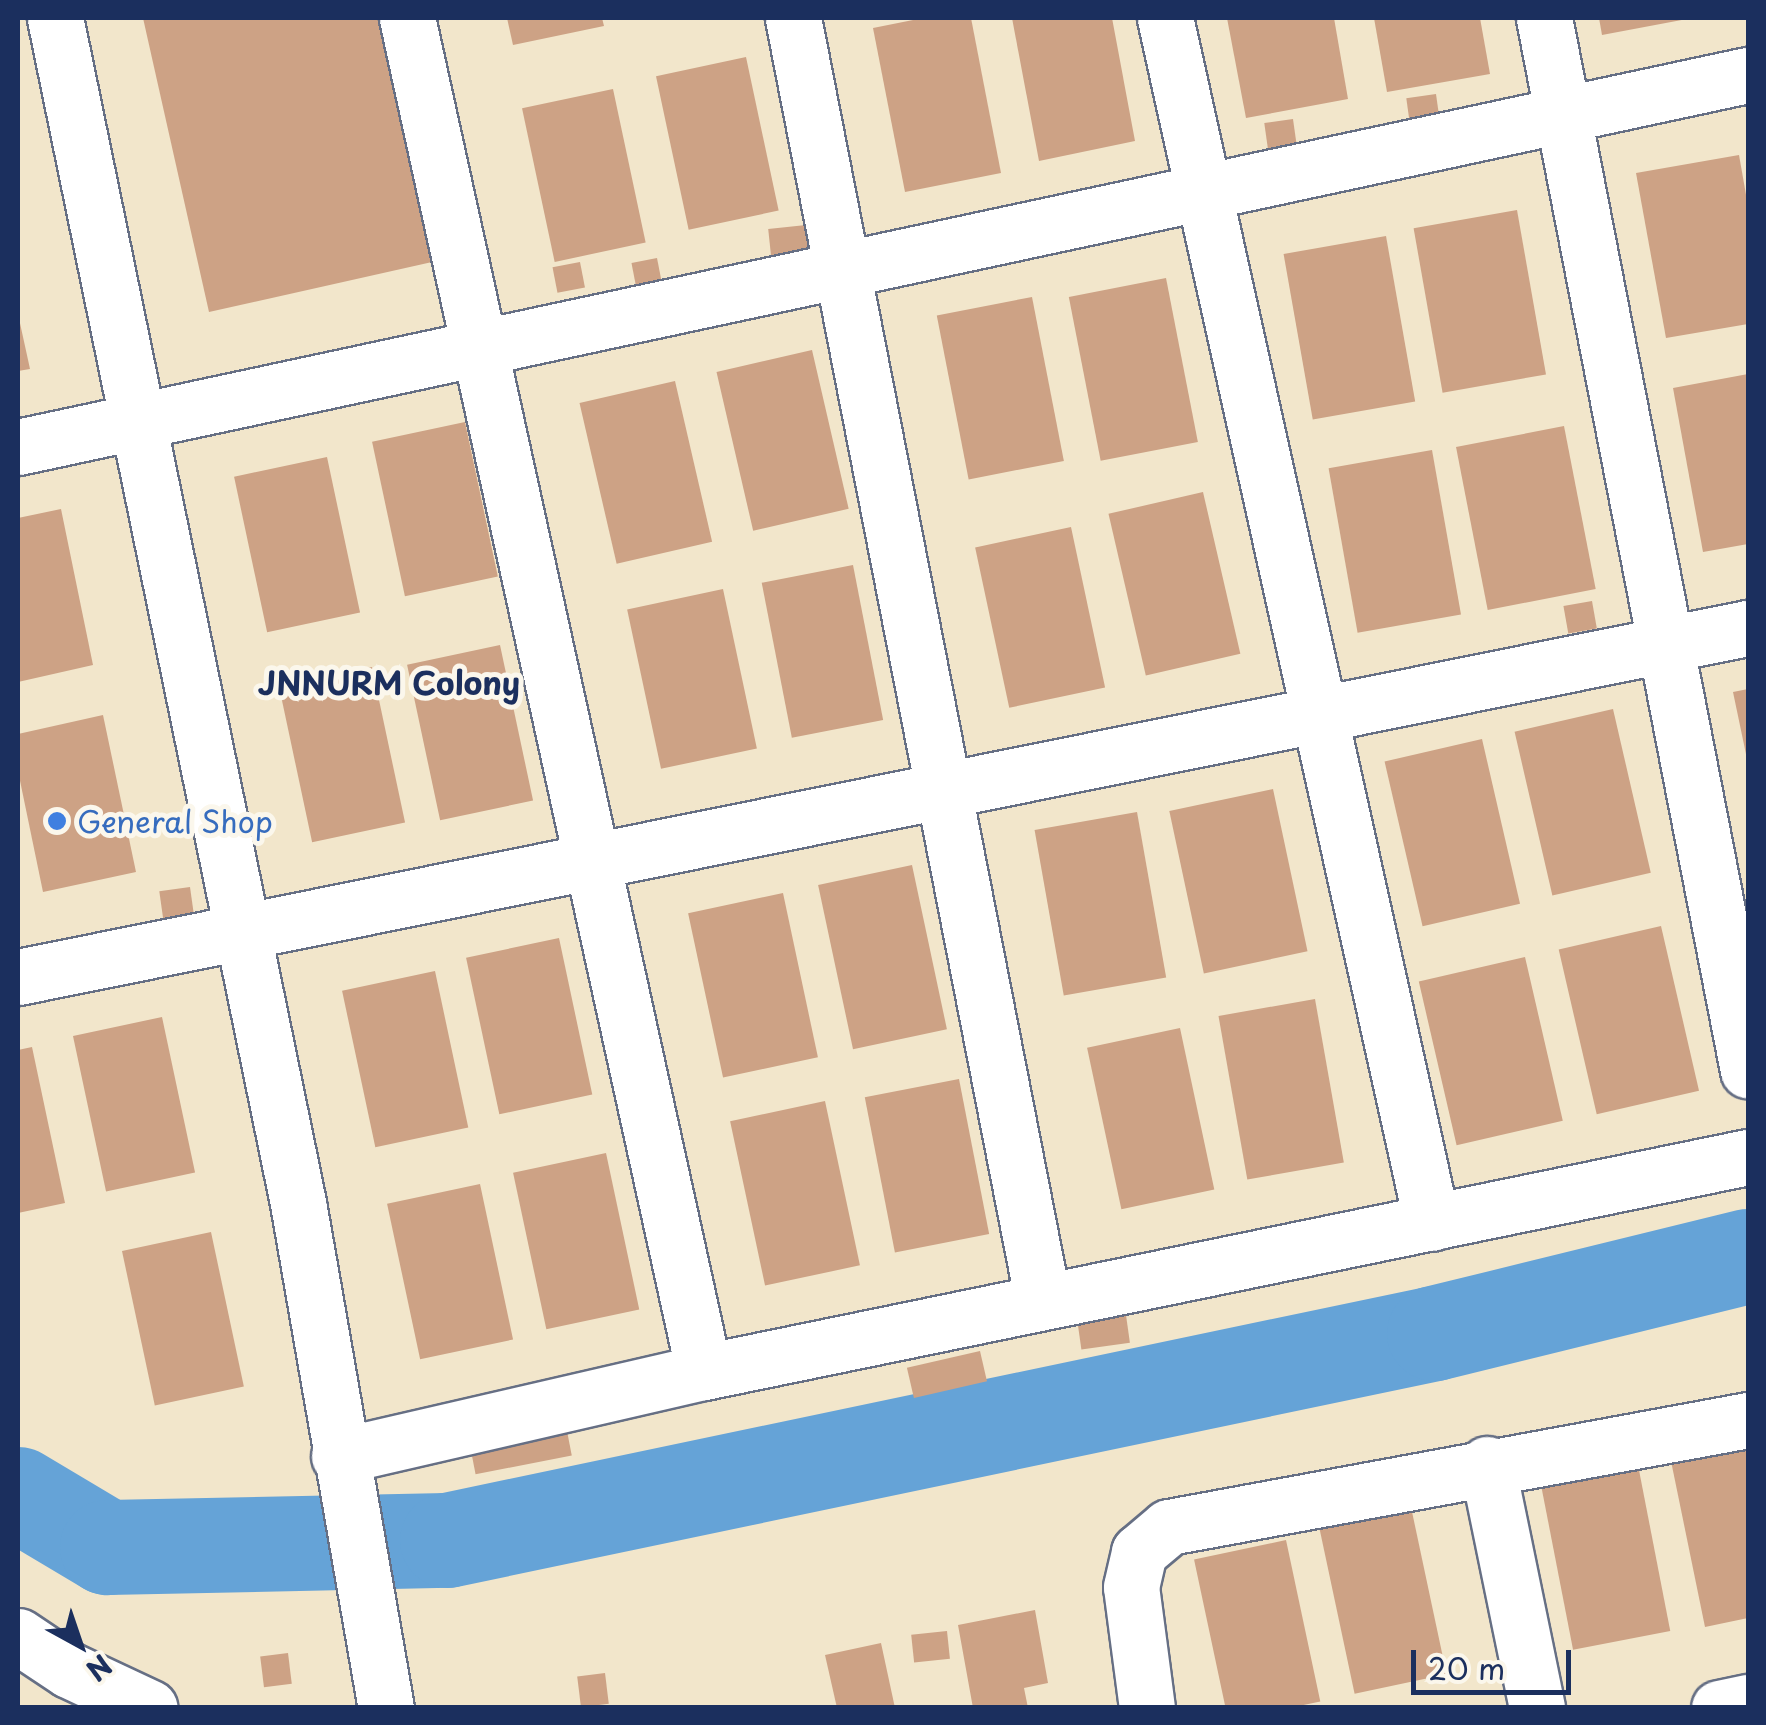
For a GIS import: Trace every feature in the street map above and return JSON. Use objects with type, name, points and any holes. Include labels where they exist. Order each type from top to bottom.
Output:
[{"type":"street","points":[[55,18],[298,1203],[368,1624],[376,1706]]},
{"type":"street","points":[[407,18],[704,1372]]},
{"type":"street","points":[[792,18],[1043,1302]]},
{"type":"street","points":[[1165,18],[1432,1224]]},
{"type":"street","points":[[1544,18],[1748,1070]]},
{"type":"street","points":[[18,446],[137,424],[1748,75]]},
{"type":"street","points":[[18,977],[1748,628]]},
{"type":"street","points":[[343,1481],[704,1372],[1748,1157]]},
{"type":"street","points":[[1148,1708],[1132,1587],[1139,1552],[1169,1527],[1487,1464],[1748,1420]]},
{"type":"street","points":[[1487,1464],[1537,1708]]},
{"type":"street","points":[[18,1636],[68,1670],[150,1708]]},
{"type":"street","points":[[1718,1708],[1748,1702]]},
{"type":"building","points":[[143,18],[387,18],[441,260],[209,312]]},
{"type":"building","points":[[507,18],[602,18],[604,26],[513,45]]},
{"type":"building","points":[[923,18],[971,18],[1001,173],[905,192],[873,28]]},
{"type":"building","points":[[1012,18],[1112,18],[1135,141],[1039,161]]},
{"type":"building","points":[[1227,18],[1334,18],[1348,99],[1246,118]]},
{"type":"building","points":[[1374,18],[1480,18],[1490,74],[1387,92]]},
{"type":"building","points":[[1599,18],[1687,18],[1687,19],[1602,35]]},
{"type":"building","points":[[746,57],[779,211],[689,230],[656,76]]},
{"type":"building","points":[[613,89],[646,243],[555,262],[522,108]]},
{"type":"building","points":[[1436,94],[1440,122],[1410,126],[1406,98]]},
{"type":"building","points":[[1293,119],[1297,148],[1268,152],[1264,123]]},
{"type":"building","points":[[1739,155],[1748,206],[1748,324],[1666,338],[1636,173]]},
{"type":"building","points":[[1517,210],[1546,374],[1443,393],[1414,228]]},
{"type":"building","points":[[806,225],[809,252],[771,256],[768,229]]},
{"type":"building","points":[[1386,236],[1415,401],[1313,420],[1284,254]]},
{"type":"building","points":[[657,258],[662,283],[636,288],[631,263]]},
{"type":"building","points":[[580,262],[585,288],[557,293],[553,267]]},
{"type":"building","points":[[1166,278],[1198,442],[1101,461],[1069,297]]},
{"type":"building","points":[[1032,297],[1064,461],[969,479],[937,316]]},
{"type":"building","points":[[18,314],[30,369],[18,371]]},
{"type":"building","points":[[812,350],[849,509],[753,531],[717,372]]},
{"type":"building","points":[[1748,374],[1748,544],[1703,552],[1673,388]]},
{"type":"building","points":[[675,381],[712,542],[617,564],[580,403]]},
{"type":"building","points":[[465,422],[498,577],[405,596],[372,442]]},
{"type":"building","points":[[1564,426],[1596,589],[1488,610],[1456,447]]},
{"type":"building","points":[[1432,450],[1461,614],[1358,633],[1329,468]]},
{"type":"building","points":[[327,457],[360,613],[267,632],[234,477]]},
{"type":"building","points":[[1203,492],[1240,654],[1146,676],[1108,514]]},
{"type":"building","points":[[61,509],[93,665],[18,682],[18,518]]},
{"type":"building","points":[[1071,527],[1105,687],[1009,708],[975,547]]},
{"type":"building","points":[[853,565],[883,720],[792,738],[762,583]]},
{"type":"building","points":[[723,589],[757,748],[661,769],[627,609]]},
{"type":"building","points":[[1592,601],[1597,629],[1568,634],[1563,606]]},
{"type":"building","points":[[500,645],[533,801],[440,820],[407,665]]},
{"type":"building","points":[[372,667],[405,823],[312,842],[279,687]]},
{"type":"building","points":[[1748,689],[1748,759],[1747,759],[1733,692]]},
{"type":"building","points":[[1613,709],[1651,873],[1552,895],[1515,732]]},
{"type":"building","points":[[103,715],[136,872],[43,892],[18,771],[18,734]]},
{"type":"building","points":[[1482,739],[1520,904],[1423,926],[1385,761]]},
{"type":"building","points":[[1273,789],[1308,951],[1204,973],[1169,811]]},
{"type":"building","points":[[1137,812],[1166,977],[1064,996],[1035,830]]},
{"type":"building","points":[[912,865],[947,1029],[853,1049],[818,885]]},
{"type":"building","points":[[190,887],[194,916],[163,920],[159,891]]},
{"type":"building","points":[[783,893],[818,1057],[723,1077],[688,913]]},
{"type":"building","points":[[1661,926],[1699,1091],[1597,1114],[1559,950]]},
{"type":"building","points":[[559,938],[592,1095],[499,1114],[466,958]]},
{"type":"building","points":[[1525,957],[1563,1121],[1457,1145],[1419,982]]},
{"type":"building","points":[[435,971],[468,1128],[375,1147],[342,991]]},
{"type":"building","points":[[1315,999],[1344,1162],[1247,1179],[1218,1016]]},
{"type":"building","points":[[162,1017],[195,1173],[106,1191],[73,1036]]},
{"type":"building","points":[[1180,1028],[1214,1189],[1121,1209],[1087,1048]]},
{"type":"building","points":[[32,1047],[65,1203],[18,1213],[18,1050]]},
{"type":"building","points":[[959,1079],[989,1234],[895,1252],[865,1097]]},
{"type":"building","points":[[825,1101],[860,1265],[765,1285],[730,1121]]},
{"type":"building","points":[[606,1153],[639,1310],[546,1329],[513,1173]]},
{"type":"building","points":[[480,1184],[513,1340],[420,1359],[387,1204]]},
{"type":"building","points":[[211,1232],[244,1387],[155,1405],[122,1251]]},
{"type":"building","points":[[1126,1315],[1130,1343],[1081,1350],[1077,1322]]},
{"type":"building","points":[[980,1351],[987,1381],[914,1398],[907,1368]]},
{"type":"building","points":[[567,1431],[572,1456],[476,1474],[471,1450]]},
{"type":"building","points":[[1748,1445],[1748,1618],[1705,1627],[1671,1461]]},
{"type":"building","points":[[1638,1465],[1670,1631],[1573,1650],[1541,1484]]},
{"type":"building","points":[[1411,1507],[1447,1674],[1355,1694],[1319,1527]]},
{"type":"building","points":[[1286,1540],[1320,1701],[1289,1708],[1226,1708],[1194,1560]]},
{"type":"building","points":[[1035,1610],[1048,1683],[1024,1688],[1028,1708],[973,1708],[958,1625]]},
{"type":"building","points":[[947,1631],[950,1659],[914,1663],[911,1635]]},
{"type":"building","points":[[881,1643],[895,1708],[837,1708],[825,1655]]},
{"type":"building","points":[[288,1653],[292,1684],[264,1687],[260,1656]]},
{"type":"building","points":[[605,1673],[609,1704],[581,1707],[577,1676]]},
{"type":"waterway","points":[[18,1494],[107,1547],[447,1540],[1434,1333],[1748,1256]]},
{"type":"place","name":"General Shop","points":[[57,821]]},
{"type":"district","name":"JNNURM Colony","points":[[389,682]]}]
